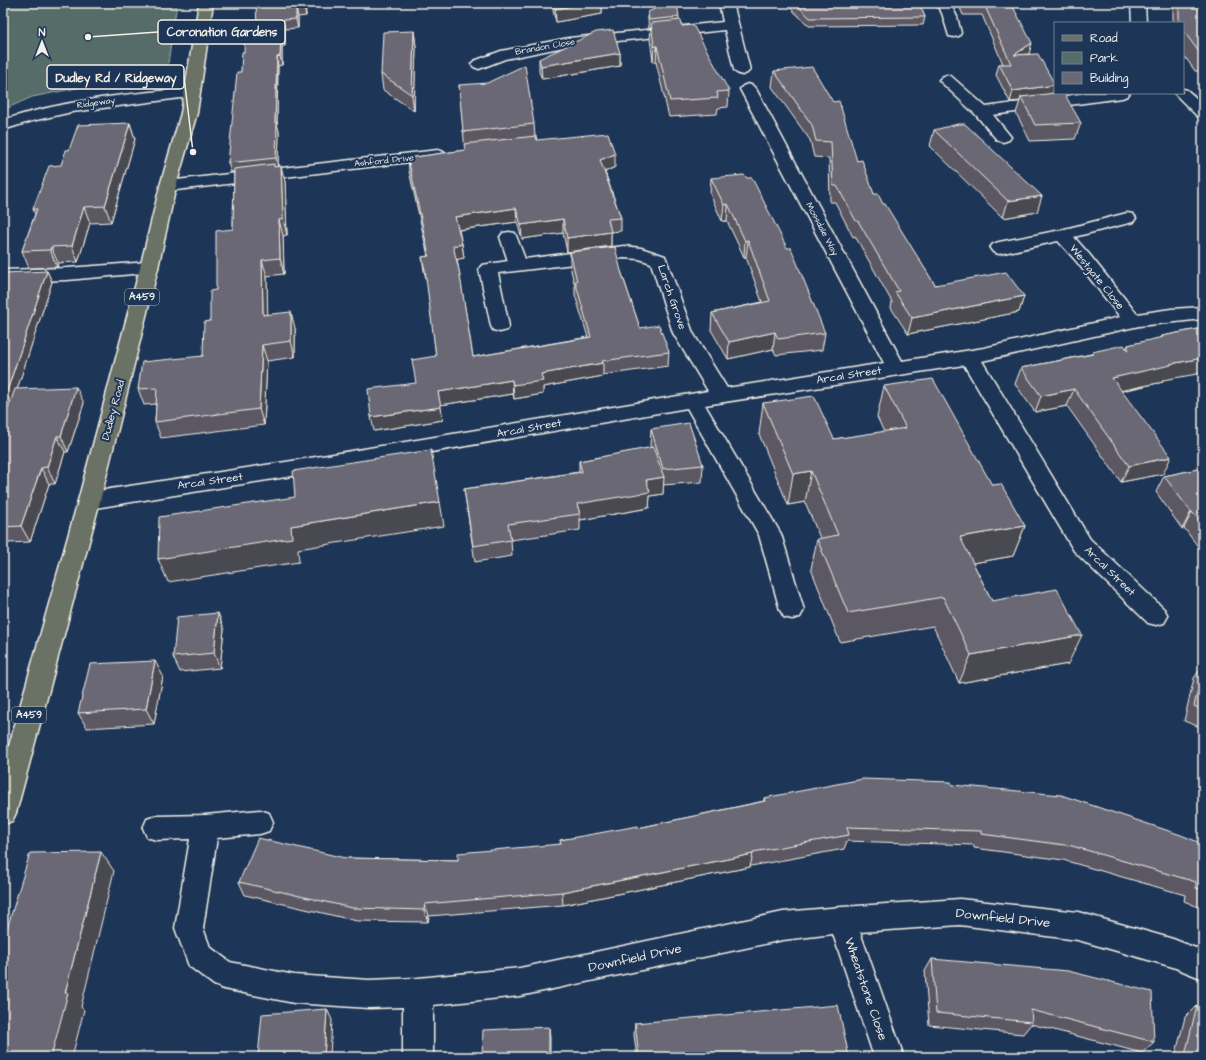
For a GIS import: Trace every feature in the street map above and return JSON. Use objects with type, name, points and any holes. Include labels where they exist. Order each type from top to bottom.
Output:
[{"type":"main road","name":"Dudley Road","points":[[3,812],[10,761],[89,501],[150,268],[168,186],[189,113],[206,3]]},
{"type":"street","points":[[726,3],[742,70]]},
{"type":"street","points":[[942,3],[952,19],[954,33]]},
{"type":"street","points":[[1138,3],[1139,22]]},
{"type":"street","name":"Brandon Close","points":[[479,64],[501,55],[569,42],[732,25]]},
{"type":"street","points":[[947,80],[982,112],[1003,137]]},
{"type":"street","name":"Mossdale Way","points":[[748,89],[896,368]]},
{"type":"street","name":"Ridgeway","points":[[3,125],[40,114],[97,102],[191,93]]},
{"type":"street","points":[[982,112],[1115,94]]},
{"type":"street","points":[[1183,94],[1203,113]]},
{"type":"street","name":"Ashford Drive","points":[[168,186],[451,154]]},
{"type":"street","name":"Westgate Close","points":[[999,248],[1062,235],[1127,218]]},
{"type":"street","name":"Westgate Close","points":[[1062,235],[1083,258],[1132,320]]},
{"type":"street","points":[[509,237],[518,265]]},
{"type":"street","name":"Larch Grove","points":[[500,326],[488,269],[624,252],[641,254],[659,260],[683,333],[721,395]]},
{"type":"street","points":[[3,276],[67,274],[150,268]]},
{"type":"street","name":"Arcal Street","points":[[89,501],[121,494],[257,474],[721,395],[970,358],[1045,342],[1132,320],[1166,314],[1203,313]]},
{"type":"street","name":"Arcal Street","points":[[970,358],[1082,545],[1156,616]]},
{"type":"street","points":[[692,400],[770,534],[792,610]]},
{"type":"street","points":[[156,828],[205,827],[260,822]]},
{"type":"street","name":"Downfield Drive","points":[[205,827],[189,928],[199,956],[224,975],[294,989],[369,994],[418,992],[520,982],[783,926],[842,920],[960,912],[1078,926],[1173,952],[1203,965]]},
{"type":"street","name":"Wheatstone Close","points":[[842,920],[889,1057]]},
{"type":"street","points":[[418,992],[418,1057]]},
{"type":"green space","points":[[3,3],[177,3],[167,70],[32,97],[3,110]]},
{"type":"building","points":[[256,3],[304,3],[304,7],[296,8],[296,19],[283,20],[283,37],[281,38],[280,56],[277,57],[275,123],[277,122],[276,158],[228,163],[237,72],[241,72],[245,33],[252,33],[252,27],[257,27]]},
{"type":"building","points":[[554,3],[588,3],[555,9]]},
{"type":"building","points":[[667,3],[677,3],[679,17],[649,20],[648,12]]},
{"type":"building","points":[[795,3],[919,3],[925,17],[810,18]]},
{"type":"building","points":[[1011,3],[1032,43],[1014,55],[1038,54],[1054,85],[1013,91],[999,64],[1011,64],[984,4],[965,4]]},
{"type":"building","points":[[1179,3],[1203,3],[1203,55],[1201,55],[1184,31],[1184,22],[1179,22]]},
{"type":"building","points":[[681,20],[682,26],[693,25],[729,91],[717,92],[718,98],[670,101],[657,46],[654,46],[651,23]]},
{"type":"building","points":[[613,30],[620,53],[541,66],[539,59],[596,32]]},
{"type":"building","points":[[414,31],[412,95],[381,74],[383,32]]},
{"type":"building","points":[[525,65],[534,124],[463,132],[459,85],[487,83]]},
{"type":"building","points":[[812,67],[833,102],[839,101],[857,161],[862,160],[874,194],[878,194],[883,204],[885,204],[935,285],[1006,272],[1024,296],[912,318],[895,292],[899,291],[858,221],[856,221],[837,186],[833,186],[831,142],[816,141],[812,125],[774,71]]},
{"type":"building","points":[[1054,93],[1065,94],[1081,123],[1035,125],[1021,97]]},
{"type":"building","points":[[130,123],[105,206],[84,207],[72,246],[51,247],[50,250],[22,251],[37,209],[33,209],[49,166],[61,165],[66,150],[69,150],[78,125]]},
{"type":"building","points":[[958,124],[965,124],[1042,196],[1008,201],[934,130]]},
{"type":"building","points":[[608,133],[615,154],[600,160],[621,218],[608,219],[611,232],[567,238],[563,219],[521,225],[516,208],[455,217],[462,244],[453,246],[459,270],[473,357],[591,337],[575,281],[577,281],[570,252],[615,247],[621,271],[640,328],[659,325],[669,352],[602,361],[603,363],[541,374],[543,381],[513,385],[512,380],[438,392],[441,407],[371,417],[368,389],[416,383],[412,360],[436,356],[422,257],[429,256],[408,158],[465,150],[464,144],[536,136],[537,140]]},
{"type":"building","points":[[274,164],[274,167],[281,166],[283,219],[279,220],[280,258],[262,260],[263,315],[291,312],[291,341],[262,345],[259,409],[155,422],[157,388],[138,389],[142,362],[203,356],[204,322],[210,321],[210,291],[216,290],[216,231],[233,229],[234,169]]},
{"type":"building","points":[[744,175],[747,178],[752,178],[787,248],[791,248],[825,333],[778,339],[775,332],[729,342],[712,313],[770,301],[748,240],[745,241],[728,204],[724,205],[711,178]]},
{"type":"building","points":[[47,271],[6,394],[3,394],[4,273]]},
{"type":"building","points":[[1203,328],[1203,358],[1170,364],[1171,365],[1112,378],[1171,457],[1129,466],[1074,389],[1041,396],[1021,368],[1093,354],[1092,352],[1124,345],[1128,351],[1128,345],[1163,337],[1162,336]]},
{"type":"building","points":[[933,379],[992,485],[1001,484],[1025,526],[960,537],[992,601],[1057,589],[1082,635],[971,655],[943,597],[848,613],[817,539],[838,535],[811,471],[793,474],[763,403],[814,396],[834,439],[906,428],[884,386]]},
{"type":"building","points":[[76,387],[61,436],[57,436],[47,467],[41,468],[21,526],[3,527],[3,423],[15,389]]},
{"type":"building","points":[[689,423],[703,465],[663,469],[651,429]]},
{"type":"building","points":[[653,447],[664,477],[646,480],[650,492],[577,504],[580,514],[508,524],[511,540],[473,546],[464,489],[582,472],[579,461]]},
{"type":"building","points":[[431,450],[440,502],[291,526],[292,538],[158,559],[159,517],[295,497],[293,471]]},
{"type":"building","points":[[1203,468],[1203,525],[1191,512],[1164,476]]},
{"type":"building","points":[[218,613],[214,653],[173,657],[177,617]]},
{"type":"building","points":[[155,661],[146,709],[78,713],[90,664]]},
{"type":"building","points":[[1203,670],[1203,710],[1194,706]]},
{"type":"building","points":[[863,779],[951,782],[952,785],[1061,795],[1181,835],[1203,844],[1203,891],[1196,888],[1196,882],[1072,846],[981,834],[981,831],[847,827],[849,835],[753,852],[753,854],[562,892],[425,904],[424,910],[352,908],[239,882],[258,838],[345,858],[458,860],[458,853],[561,844],[560,840],[638,826],[638,828],[765,801],[764,798]]},
{"type":"building","points":[[101,852],[65,993],[68,993],[51,1057],[3,1057],[3,942],[30,853]]},
{"type":"building","points":[[932,959],[1068,971],[1152,992],[1154,1042],[1031,1010],[1032,1022],[936,1013]]},
{"type":"building","points":[[838,1005],[849,1057],[639,1057],[635,1023]]},
{"type":"building","points":[[1197,1005],[1203,1008],[1203,1057],[1189,1057],[1185,1055]]},
{"type":"building","points":[[327,1009],[324,1057],[258,1057],[262,1014]]},
{"type":"building","points":[[549,1027],[549,1057],[482,1057],[483,1030]]},
{"type":"place","name":"Coronation Gardens","points":[[88,37]]},
{"type":"place","name":"Dudley Rd / Ridgeway","points":[[193,152]]}]
